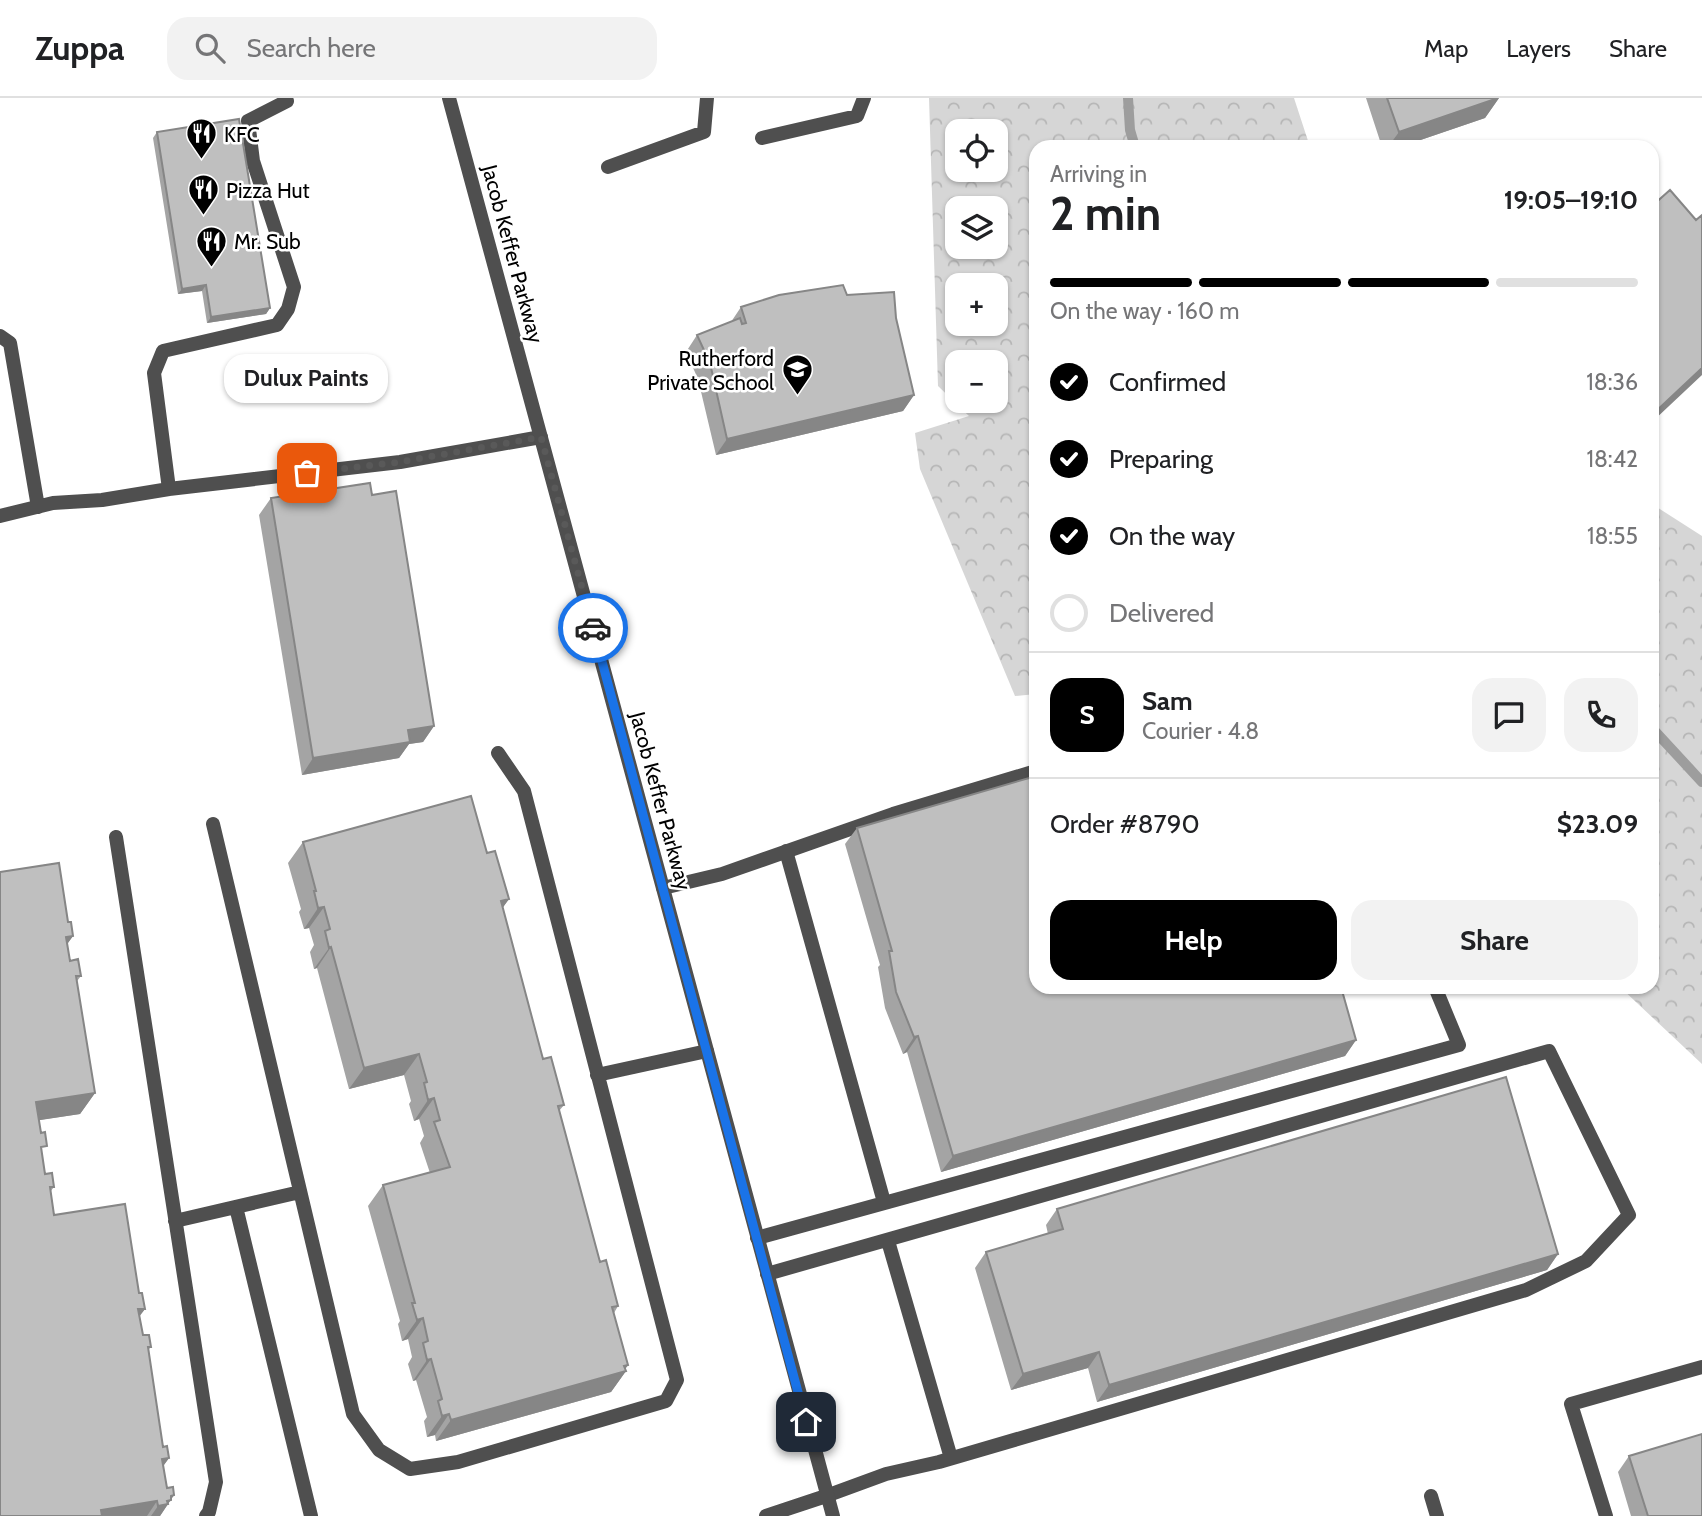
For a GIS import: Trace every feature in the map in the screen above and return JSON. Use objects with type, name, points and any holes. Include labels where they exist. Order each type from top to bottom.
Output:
[{"type":"street","name":"Jacob Keffer Parkway","points":[[449,98],[833,1516]]},
{"type":"street","points":[[608,167],[704,132],[707,98]]},
{"type":"street","points":[[762,138],[856,116],[864,98]]},
{"type":"street","points":[[170,489],[154,373],[163,351],[277,325],[288,309],[294,287],[253,161],[247,121],[287,101]]},
{"type":"street","points":[[0,336],[10,343],[38,507]]},
{"type":"street","points":[[0,516],[53,503],[103,500],[170,489],[400,462],[541,437]]},
{"type":"street","points":[[213,824],[353,1414],[379,1450],[410,1469],[458,1462],[666,1401],[677,1380],[524,791],[498,753]]},
{"type":"street","points":[[663,888],[722,874],[893,814],[1029,773]]},
{"type":"street","points":[[117,837],[216,1482],[206,1516]]},
{"type":"street","points":[[786,851],[884,1202]]},
{"type":"street","points":[[757,1238],[1459,1045],[1438,994]]},
{"type":"street","points":[[597,1075],[707,1051]]},
{"type":"street","points":[[766,1516],[886,1474],[951,1458],[1526,1290],[1586,1261],[1629,1215],[1549,1051],[767,1274]]},
{"type":"street","points":[[175,1220],[300,1192]]},
{"type":"street","points":[[236,1207],[310,1516]]},
{"type":"street","points":[[888,1241],[951,1458]]},
{"type":"street","points":[[1606,1516],[1571,1404],[1702,1367]]},
{"type":"street","points":[[1431,1496],[1437,1516]]},
{"type":"green space","points":[[929,98],[1294,98],[1308,140],[1029,140],[1029,695],[1015,696],[920,469],[915,433],[969,416],[966,413],[1008,413],[1008,350],[945,350],[945,393],[938,386]]},
{"type":"green space","points":[[1659,508],[1702,536],[1702,1064],[1627,994],[1659,994]]},
{"type":"building","points":[[1387,98],[1498,98],[1399,132]]},
{"type":"building","points":[[239,119],[270,308],[211,317],[206,285],[182,289],[157,132]]},
{"type":"building","points":[[1670,190],[1696,220],[1702,215],[1702,368],[1659,408],[1659,200]]},
{"type":"building","points":[[843,285],[847,295],[894,292],[896,318],[914,395],[727,439],[710,363],[697,335],[740,318],[742,324],[746,323],[741,307],[779,295]]},
{"type":"building","points":[[370,483],[372,495],[396,491],[434,726],[408,730],[410,742],[313,758],[271,498]]},
{"type":"building","points":[[1029,778],[1029,994],[1343,994],[1356,1040],[953,1156],[918,1036],[914,1037],[896,992],[889,951],[892,951],[857,828]]},
{"type":"building","points":[[471,796],[487,853],[495,851],[509,899],[501,901],[543,1059],[551,1057],[564,1105],[558,1106],[600,1262],[606,1260],[618,1306],[612,1307],[628,1365],[624,1366],[626,1371],[451,1420],[449,1414],[442,1416],[438,1401],[442,1399],[431,1359],[427,1360],[423,1343],[428,1341],[423,1318],[417,1320],[412,1303],[415,1303],[383,1185],[450,1167],[434,1122],[440,1120],[434,1098],[428,1100],[424,1083],[427,1082],[419,1054],[364,1068],[331,947],[329,948],[325,931],[330,929],[324,907],[318,908],[303,842]]},
{"type":"building","points":[[59,863],[68,922],[71,922],[73,936],[66,937],[70,961],[78,959],[81,976],[76,976],[95,1093],[36,1102],[41,1133],[45,1132],[47,1146],[41,1147],[45,1174],[52,1173],[54,1187],[50,1187],[54,1215],[125,1204],[139,1293],[142,1293],[145,1309],[138,1309],[143,1335],[149,1335],[151,1347],[148,1347],[163,1447],[167,1446],[169,1458],[162,1459],[167,1488],[173,1487],[174,1495],[167,1501],[168,1504],[158,1506],[157,1501],[101,1510],[102,1516],[0,1516],[0,872]]},
{"type":"building","points":[[1506,1077],[1558,1254],[1109,1385],[1099,1352],[1023,1374],[986,1252],[1063,1229],[1057,1209]]},
{"type":"building","points":[[1702,1434],[1702,1516],[1648,1516],[1629,1456]]},
{"type":"waterway","points":[[1128,98],[1133,140]]},
{"type":"waterway","points":[[1659,736],[1702,782]]},
{"type":"way so far","points":[[307,473],[400,462],[541,437],[593,628]]},
{"type":"place","name":"KFC","points":[[201,161]]},
{"type":"place","name":"Pizza Hut","points":[[203,217]]},
{"type":"place","name":"Mr. Sub","points":[[211,268]]},
{"type":"place","name":"Rutherford Private School","points":[[797,397]]},
{"type":"place","name":"Dulux Paints","points":[[307,473]]},
{"type":"route","points":[[593,628],[806,1422]]}]
